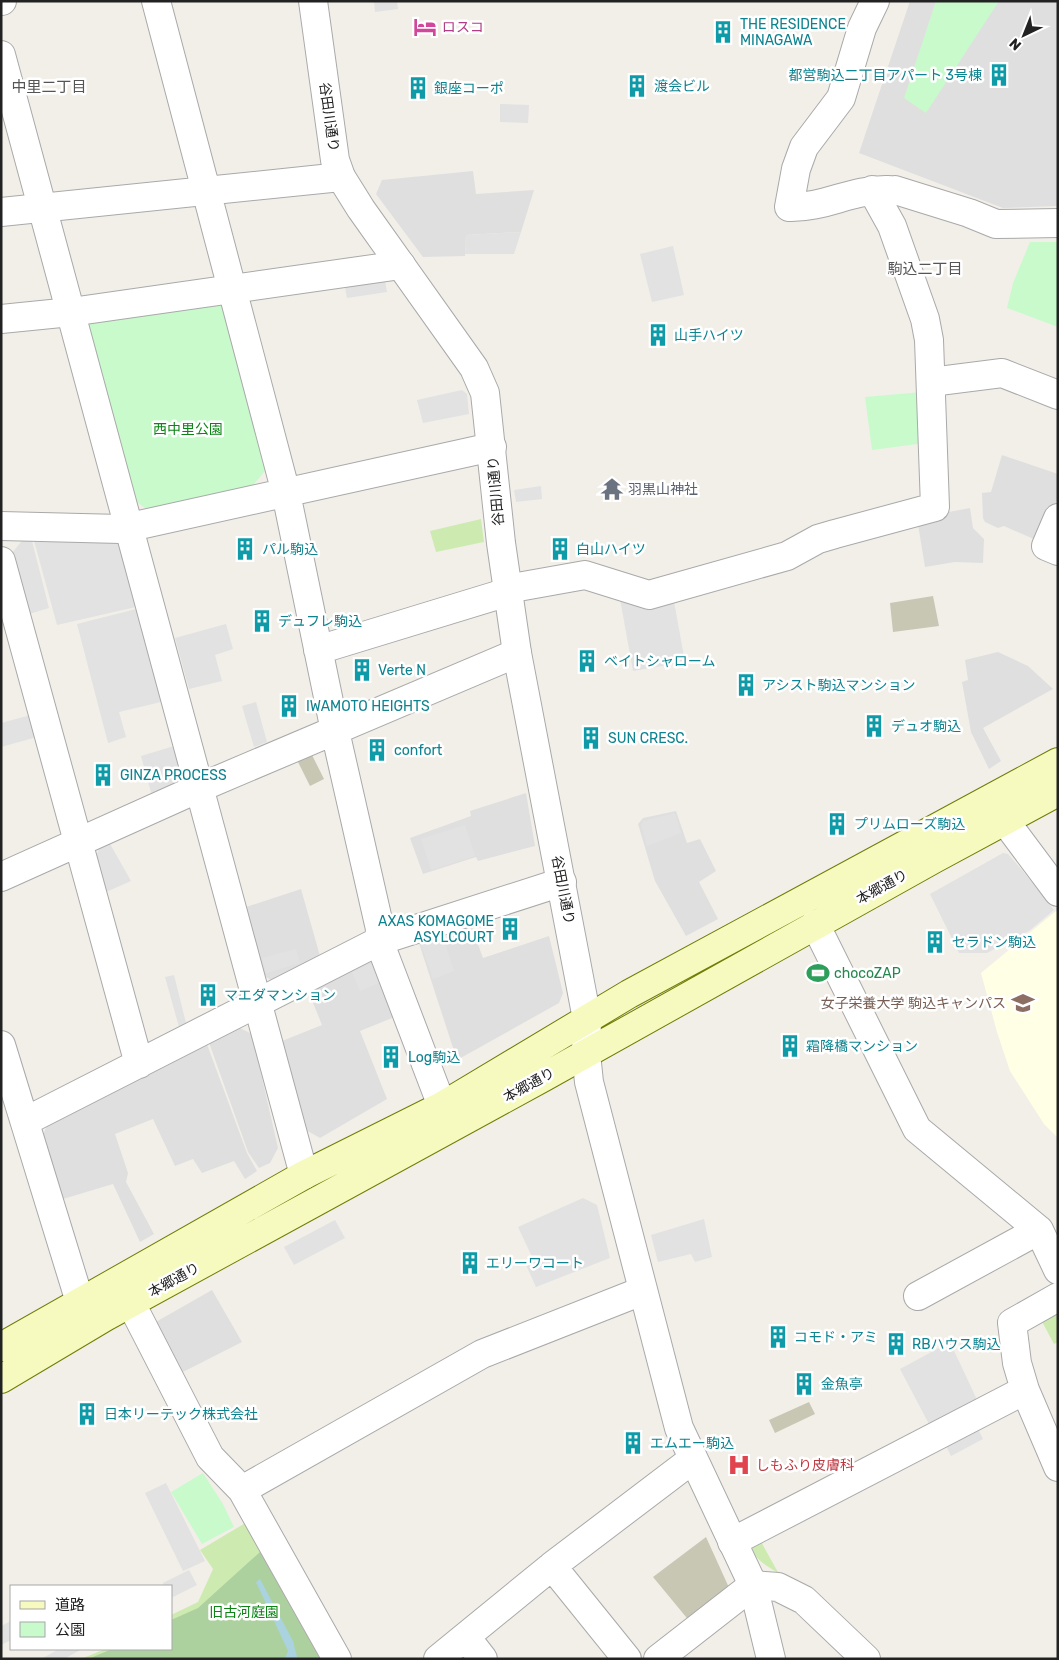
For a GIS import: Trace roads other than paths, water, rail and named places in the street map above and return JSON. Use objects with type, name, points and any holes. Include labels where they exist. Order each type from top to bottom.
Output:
[{"type":"main road","name":"本郷通り","points":[[1,1379],[105,1317],[126,1292],[304,1175],[442,1106],[629,994],[1058,762]]},
{"type":"main road","name":"本郷通り","points":[[1,1347],[80,1302],[126,1292],[586,1054],[815,924],[1058,792]]},
{"type":"street","points":[[156,1],[234,290],[286,493],[335,731],[380,929],[379,941],[442,1106]]},
{"type":"street","name":"谷田川通り","points":[[314,1],[335,160],[341,177],[361,209],[453,337],[482,383],[492,447],[508,590],[518,653],[587,1019],[586,1054],[589,1082],[678,1428],[753,1585],[771,1659]]},
{"type":"street","points":[[875,1],[862,28],[841,98],[804,147],[796,169],[789,207],[808,208],[883,190],[969,213],[996,224],[1058,223]]},
{"type":"street","points":[[1,55],[304,1175]]},
{"type":"street","points":[[1,212],[341,177]]},
{"type":"street","points":[[318,650],[508,590],[585,575],[649,596],[787,556],[818,539],[935,507],[929,340],[925,319],[892,226],[883,190]]},
{"type":"street","points":[[1,319],[71,312],[234,290],[402,264]]},
{"type":"street","points":[[931,382],[1002,373],[1058,395]]},
{"type":"street","points":[[1,526],[129,528],[492,447]]},
{"type":"street","points":[[1058,518],[1046,546],[1058,551]]},
{"type":"street","points":[[1,561],[139,1064]]},
{"type":"street","points":[[1,877],[199,788],[518,653]]},
{"type":"street","points":[[1005,821],[1058,892]]},
{"type":"street","points":[[26,1122],[379,941],[562,882]]},
{"type":"street","points":[[815,924],[917,1129],[1039,1230],[1058,1270]]},
{"type":"street","points":[[1,1046],[80,1302],[92,1313],[105,1317]]},
{"type":"street","points":[[918,1296],[1039,1230]]},
{"type":"street","points":[[242,1490],[482,1354],[642,1291]]},
{"type":"street","points":[[126,1292],[210,1457],[242,1490],[337,1659]]},
{"type":"street","points":[[1058,1297],[1012,1323],[1017,1363],[1025,1390],[1058,1467]]},
{"type":"street","points":[[732,1542],[1025,1390]]},
{"type":"street","points":[[438,1659],[552,1566],[693,1459]]},
{"type":"street","points":[[552,1566],[627,1659]]},
{"type":"street","points":[[658,1659],[753,1585],[778,1587],[804,1600],[866,1659]]},
{"type":"street","points":[[466,1637],[483,1659]]},
{"type":"water","points":[[260,1579],[293,1641],[296,1659],[285,1659],[288,1651],[256,1582]]},
{"type":"place","name":"ロスコ","points":[[425,27]]},
{"type":"place","name":"THE RESIDENCE MINAGAWA","points":[[723,32]]},
{"type":"place","name":"都営駒込二丁目アパート 3号棟","points":[[999,75]]},
{"type":"place","name":"渡会ビル","points":[[637,86]]},
{"type":"place","name":"銀座コーポ","points":[[418,88]]},
{"type":"place","name":"山手ハイツ","points":[[658,335]]},
{"type":"place","name":"羽黒山神社","points":[[612,489]]},
{"type":"place","name":"パル駒込","points":[[245,549]]},
{"type":"place","name":"白山ハイツ","points":[[560,549]]},
{"type":"place","name":"デュフレ駒込","points":[[262,621]]},
{"type":"place","name":"ベイトシャローム","points":[[587,661]]},
{"type":"place","name":"Verte N","points":[[362,670]]},
{"type":"place","name":"アシスト駒込マンション","points":[[746,685]]},
{"type":"place","name":"IWAMOTO HEIGHTS","points":[[289,706]]},
{"type":"place","name":"デュオ駒込","points":[[874,726]]},
{"type":"place","name":"SUN CRESC.","points":[[591,738]]},
{"type":"place","name":"confort","points":[[377,750]]},
{"type":"place","name":"GINZA PROCESS","points":[[103,775]]},
{"type":"place","name":"プリムローズ駒込","points":[[837,824]]},
{"type":"place","name":"AXAS KOMAGOME ASYLCOURT","points":[[510,929]]},
{"type":"place","name":"セラドン駒込","points":[[935,942]]},
{"type":"place","name":"chocoZAP","points":[[818,973]]},
{"type":"place","name":"マエダマンション","points":[[208,995]]},
{"type":"place","name":"女子栄養大学 駒込キャンパス","points":[[1023,1003]]},
{"type":"place","name":"霜降橋マンション","points":[[790,1046]]},
{"type":"place","name":"Log駒込","points":[[391,1057]]},
{"type":"place","name":"エリーワコート","points":[[470,1263]]},
{"type":"place","name":"コモド・アミ","points":[[778,1337]]},
{"type":"place","name":"RBハウス駒込","points":[[896,1344]]},
{"type":"place","name":"金魚亭","points":[[804,1384]]},
{"type":"place","name":"日本リーテック株式会社","points":[[87,1414]]},
{"type":"place","name":"エムエー駒込","points":[[633,1443]]},
{"type":"place","name":"しもふり皮膚科","points":[[739,1465]]},
{"type":"district","name":"中里二丁目","points":[[49,87]]},
{"type":"district","name":"駒込二丁目","points":[[925,269]]},
{"type":"park label","name":"西中里公園","points":[[188,429]]},
{"type":"park label","name":"旧古河庭園","points":[[244,1612]]}]
